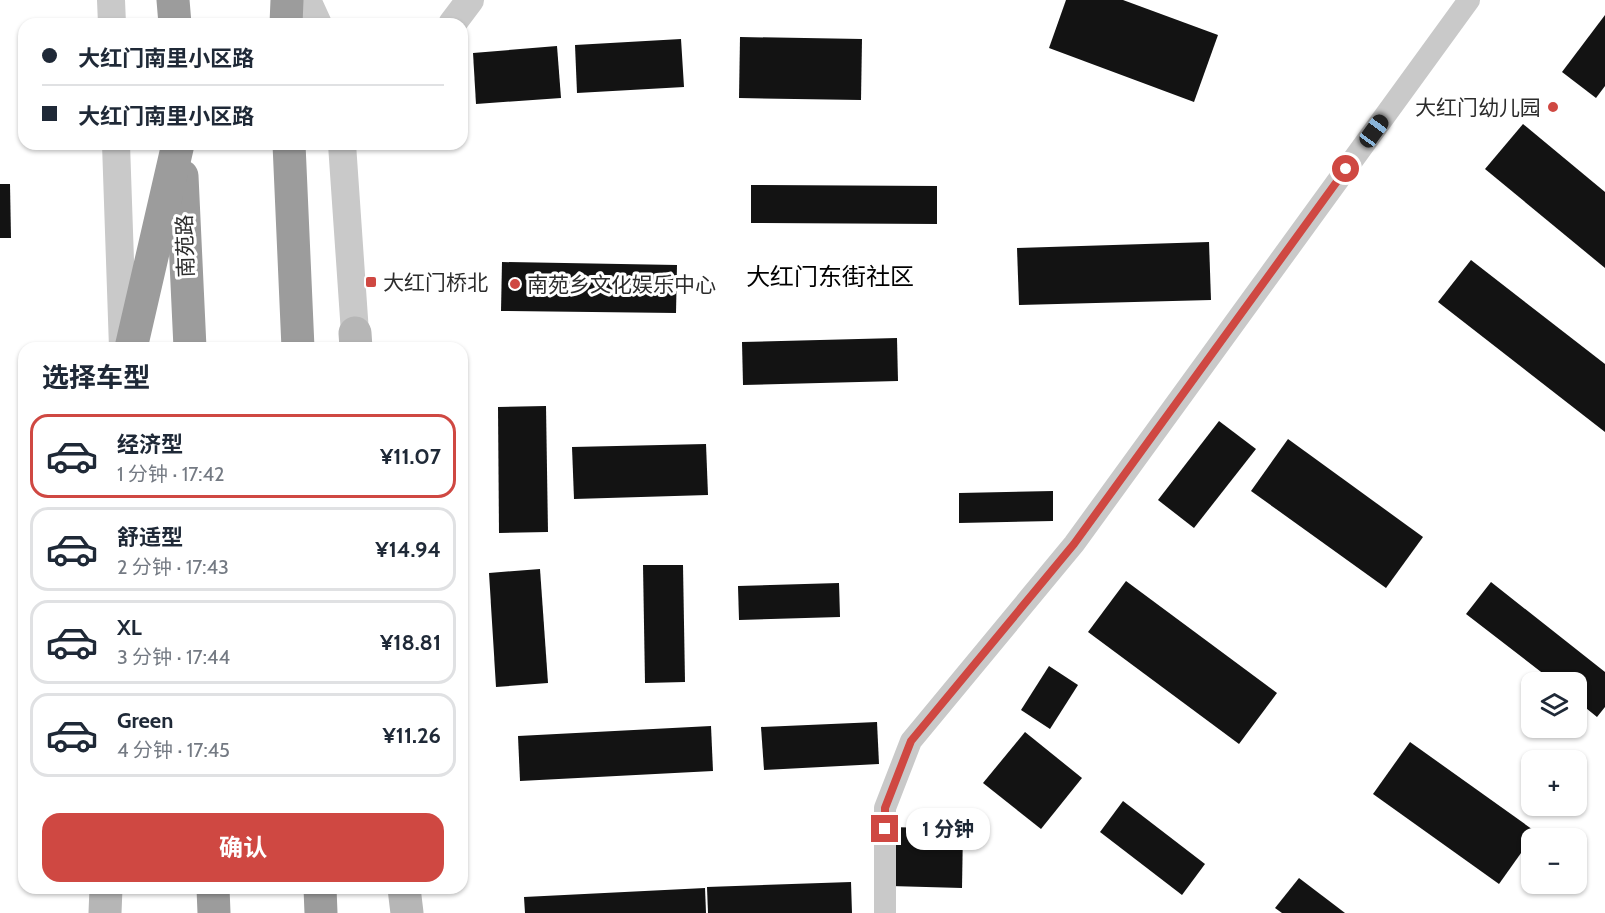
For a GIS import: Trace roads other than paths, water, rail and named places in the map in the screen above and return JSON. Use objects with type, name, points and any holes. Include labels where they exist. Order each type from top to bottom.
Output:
[{"type":"highway","points":[[173,0],[174,18]]},
{"type":"highway","points":[[286,18],[287,0]]},
{"type":"highway","points":[[133,342],[178,150]]},
{"type":"highway","name":"南苑路","points":[[179,150],[190,342]]},
{"type":"highway","points":[[289,150],[298,342]]},
{"type":"highway","points":[[213,894],[214,913]]},
{"type":"highway","points":[[320,894],[321,913]]},
{"type":"main road","points":[[105,913],[106,894]]},
{"type":"main road","points":[[405,894],[407,913]]},
{"type":"street","points":[[111,0],[112,18]]},
{"type":"street","points":[[307,0],[315,18]]},
{"type":"street","points":[[456,18],[470,0]]},
{"type":"street","points":[[885,913],[885,808],[911,741],[1074,544],[1469,0]]},
{"type":"street","points":[[116,150],[123,342]]},
{"type":"street","points":[[342,150],[355,341]]},
{"type":"place","name":"大红门幼儿园","points":[[1553,107]]},
{"type":"place","name":"大红门桥北","points":[[371,282]]},
{"type":"place","name":"南苑乡文化娱乐中心","points":[[515,284]]},
{"type":"district","name":"大红门东街社区","points":[[830,276]]}]
